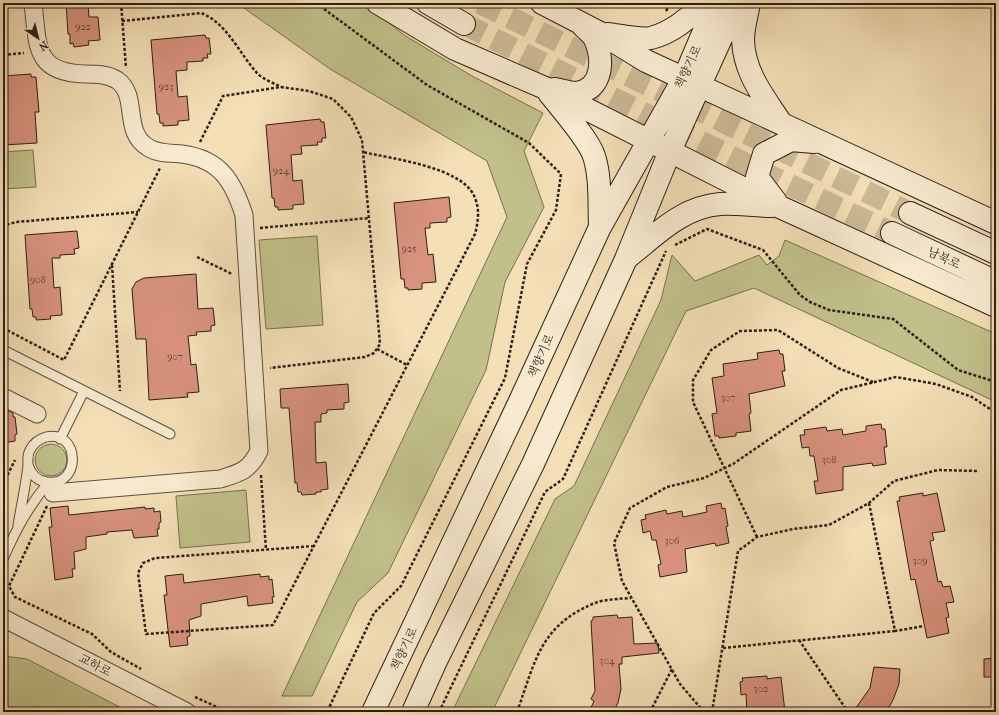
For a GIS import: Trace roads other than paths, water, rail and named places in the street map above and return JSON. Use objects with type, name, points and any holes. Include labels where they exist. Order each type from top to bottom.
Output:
[{"type":"main road","points":[[378,3],[455,49],[545,88],[780,207],[996,306]]},
{"type":"main road","points":[[428,3],[464,24]]},
{"type":"main road","points":[[542,3],[602,34],[646,61],[823,142],[996,224]]},
{"type":"main road","points":[[602,34],[650,38],[671,30],[695,12],[702,3]]},
{"type":"main road","name":"책향기로","points":[[413,712],[435,662],[533,464],[626,259],[670,151],[716,3]]},
{"type":"main road","name":"책향기로","points":[[373,712],[517,409],[600,227],[650,141],[692,81],[738,3]]},
{"type":"main road","points":[[749,3],[743,39],[746,59],[753,80],[781,123]]},
{"type":"main road","points":[[545,88],[576,93],[589,88],[598,78],[601,69],[600,52],[593,36],[578,22]]},
{"type":"main road","points":[[545,88],[576,128],[594,155],[599,191],[600,227]]},
{"type":"main road","points":[[780,207],[757,177],[764,154],[790,140],[823,142]]},
{"type":"main road","points":[[626,259],[674,220],[695,210],[719,204],[780,207]]},
{"type":"main road","points":[[910,213],[996,253]]},
{"type":"main road","name":"남북로","points":[[892,233],[996,282]]},
{"type":"street","points":[[33,3],[38,45],[44,58],[55,70],[68,74],[102,74],[116,79],[124,86],[128,96],[131,122],[137,137],[149,148],[167,154],[182,154],[193,157],[219,168],[231,182],[244,215],[259,451],[252,464],[239,473],[220,479],[51,488]]},
{"type":"street","points":[[3,397],[37,414]]},
{"type":"street","name":"교하로","points":[[3,618],[187,712]]},
{"type":"lane","points":[[3,350],[170,434]]},
{"type":"lane","points":[[60,439],[84,391]]},
{"type":"lane","points":[[3,559],[18,526],[32,502],[62,480],[72,469],[72,453],[69,446],[60,439],[48,437],[40,439],[29,450],[18,526]]},
{"type":"lane","points":[[28,465],[35,477],[51,488]]},
{"type":"tunnel","points":[[480,3],[910,213]]},
{"type":"tunnel","points":[[464,24],[758,170],[892,233]]}]
